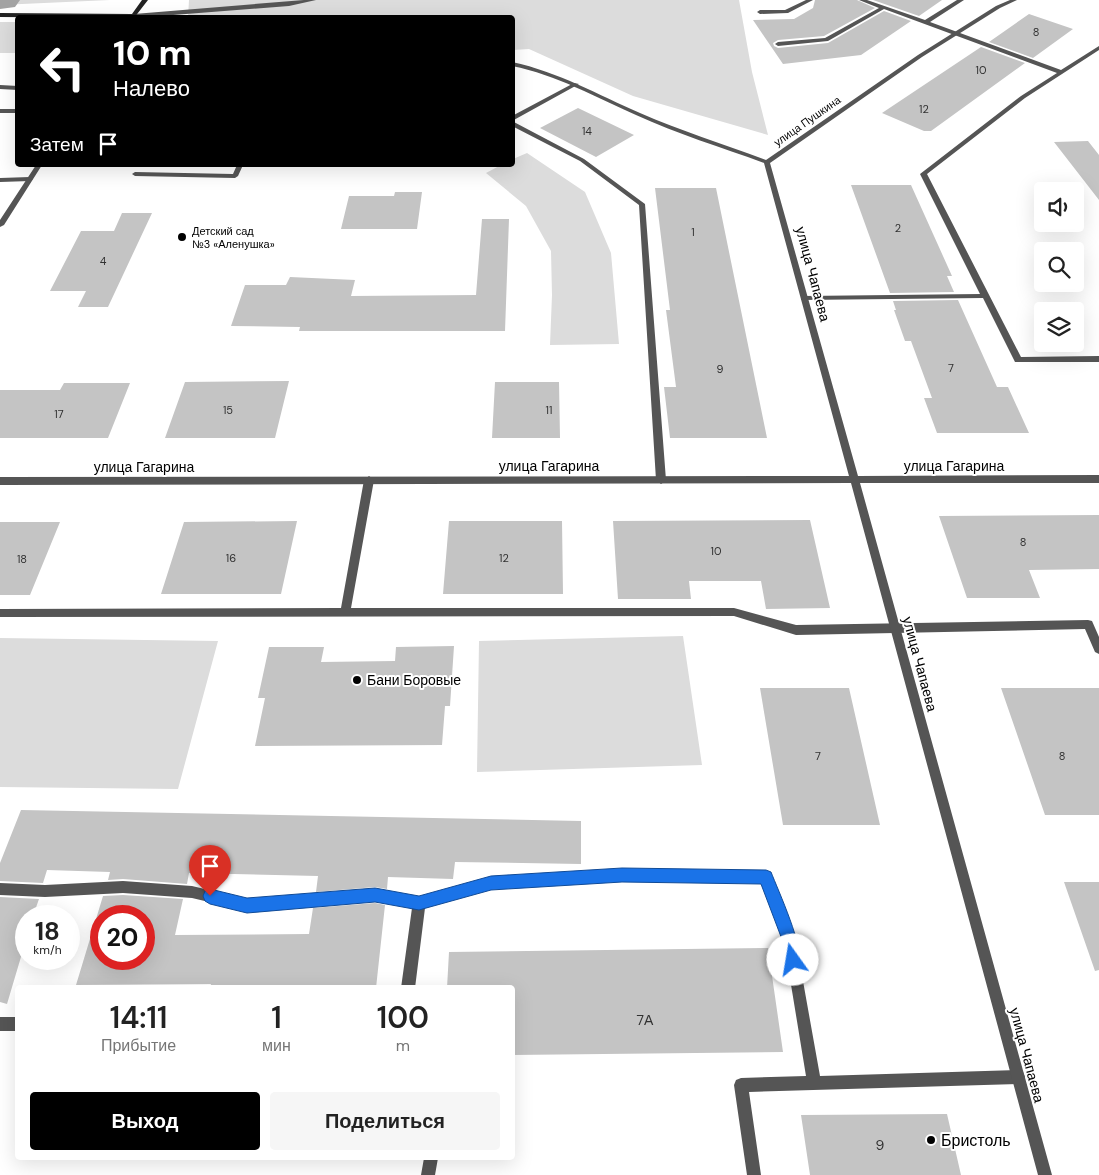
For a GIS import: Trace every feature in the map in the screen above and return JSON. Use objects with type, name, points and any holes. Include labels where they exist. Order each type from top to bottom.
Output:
[{"type":"main road","points":[[135,15],[145,0]]},
{"type":"main road","points":[[0,15],[15,15]]},
{"type":"street","points":[[147,15],[289,4],[313,0]]},
{"type":"street","points":[[760,12],[786,12],[810,0]]},
{"type":"street","points":[[862,0],[957,32],[1061,72]]},
{"type":"street","points":[[926,22],[961,0]]},
{"type":"street","name":"улица Пушкина","points":[[515,64],[536,68],[576,84],[640,115],[767,162],[912,61],[998,7],[1014,0]]},
{"type":"street","points":[[778,44],[826,40],[884,7]]},
{"type":"street","points":[[1099,48],[1023,97],[923,174],[1018,360],[1099,359]]},
{"type":"street","points":[[515,117],[576,84]]},
{"type":"street","points":[[0,87],[15,88]]},
{"type":"street","points":[[0,112],[15,111]]},
{"type":"street","points":[[515,125],[582,160],[642,204],[661,480]]},
{"type":"street","name":"улица Чапаева","points":[[767,162],[1044,1175]]},
{"type":"street","points":[[0,225],[38,167]]},
{"type":"street","points":[[135,174],[235,176],[239,167]]},
{"type":"street","points":[[0,180],[30,179]]},
{"type":"street","points":[[804,298],[985,296]]},
{"type":"street","name":"улица Гагарина","points":[[0,481],[1099,479]]},
{"type":"street","points":[[346,612],[369,480]]},
{"type":"street","points":[[0,613],[734,612],[796,630],[853,630],[894,626],[1088,624],[1099,649]]},
{"type":"street","points":[[0,889],[45,891],[123,887],[192,892],[247,905],[375,895],[419,903],[491,883],[622,875],[766,877],[790,942],[814,1083]]},
{"type":"street","points":[[408,985],[419,903]]},
{"type":"street","points":[[0,1024],[15,1024]]},
{"type":"street","points":[[754,1175],[741,1085],[1018,1077]]},
{"type":"street","points":[[428,1175],[432,1160]]},
{"type":"shaded area","points":[[0,0],[110,0],[0,5]]},
{"type":"shaded area","points":[[189,0],[739,0],[752,72],[768,135],[633,96],[529,49],[515,50],[515,15],[188,15]]},
{"type":"shaded area","points":[[0,22],[15,22],[15,53],[0,53]]},
{"type":"shaded area","points":[[527,153],[585,192],[611,253],[619,344],[550,345],[551,251],[526,206],[486,173],[497,167],[515,167],[515,158]]},
{"type":"shaded area","points":[[683,636],[702,765],[477,772],[479,641]]},
{"type":"shaded area","points":[[0,638],[218,641],[178,789],[0,787]]},
{"type":"building","points":[[815,0],[857,0],[875,8],[824,36],[778,40],[773,43],[774,46],[778,48],[828,43],[884,11],[911,21],[861,55],[783,64],[753,20],[794,19],[813,8]]},
{"type":"building","points":[[873,0],[942,0],[919,16]]},
{"type":"building","points":[[1029,14],[1073,29],[1033,58],[989,42]]},
{"type":"building","points":[[981,47],[1025,63],[931,131],[924,131],[882,113]]},
{"type":"building","points":[[578,108],[634,135],[596,157],[540,128]]},
{"type":"building","points":[[1088,141],[1099,155],[1099,200],[1054,142]]},
{"type":"building","points":[[851,185],[911,185],[952,276],[947,276],[954,292],[890,293]]},
{"type":"building","points":[[655,188],[716,188],[767,438],[670,438],[664,387],[676,387],[666,310],[670,310]]},
{"type":"building","points":[[395,192],[422,192],[417,229],[341,229],[349,196],[394,196]]},
{"type":"building","points":[[122,213],[152,213],[108,307],[78,307],[86,291],[50,291],[81,231],[114,231]]},
{"type":"building","points":[[482,219],[509,219],[505,331],[299,331],[300,327],[231,326],[245,285],[286,285],[290,277],[355,280],[351,296],[476,295]]},
{"type":"building","points":[[958,300],[997,387],[1008,387],[1029,433],[937,433],[924,398],[932,398],[911,341],[905,341],[894,310],[896,310],[893,301]]},
{"type":"building","points":[[289,381],[275,438],[165,438],[185,382]]},
{"type":"building","points":[[495,382],[559,382],[560,438],[492,438]]},
{"type":"building","points":[[64,383],[130,383],[108,438],[0,438],[0,390],[60,390]]},
{"type":"building","points":[[1099,515],[1099,569],[1029,570],[1040,598],[967,598],[939,516]]},
{"type":"building","points":[[810,520],[830,608],[766,609],[761,581],[689,581],[691,599],[618,599],[613,521]]},
{"type":"building","points":[[297,521],[281,594],[161,594],[184,522]]},
{"type":"building","points":[[449,521],[562,521],[563,594],[443,594]]},
{"type":"building","points":[[0,522],[60,522],[30,595],[0,595]]},
{"type":"building","name":"Бани Боровые","points":[[454,646],[450,706],[445,706],[442,745],[255,746],[265,698],[258,698],[269,647],[324,647],[321,662],[395,661],[396,647]]},
{"type":"building","points":[[760,688],[849,688],[880,825],[783,825]]},
{"type":"building","points":[[1001,688],[1099,688],[1099,815],[1045,815]]},
{"type":"building","points":[[21,810],[581,821],[581,864],[455,862],[453,879],[388,877],[387,889],[375,887],[316,892],[318,876],[189,873],[187,884],[123,879],[108,880],[110,872],[47,870],[43,883],[0,881],[0,863]]},
{"type":"building","points":[[1064,882],[1099,882],[1099,970],[1095,971]]},
{"type":"building","points":[[123,895],[183,899],[175,935],[309,934],[313,908],[375,903],[385,905],[376,985],[76,985],[90,939],[90,970],[155,970],[155,905],[100,905],[103,896]]},
{"type":"building","points":[[0,897],[39,899],[37,905],[15,905],[15,970],[17,970],[7,1004],[0,1002]]},
{"type":"building","points":[[768,948],[783,1052],[515,1055],[515,985],[447,985],[449,952]]},
{"type":"building","points":[[947,1114],[961,1175],[810,1175],[801,1115]]},
{"type":"place","name":"Детский сад №3 «Аленушка»","points":[[182,237]]},
{"type":"place","name":"Бани Боровые","points":[[357,680]]},
{"type":"place","name":"Бристоль","points":[[931,1140]]},
{"type":"route","points":[[210,896],[247,905],[375,895],[419,903],[491,883],[622,875],[766,877],[790,942],[793,960]]}]
